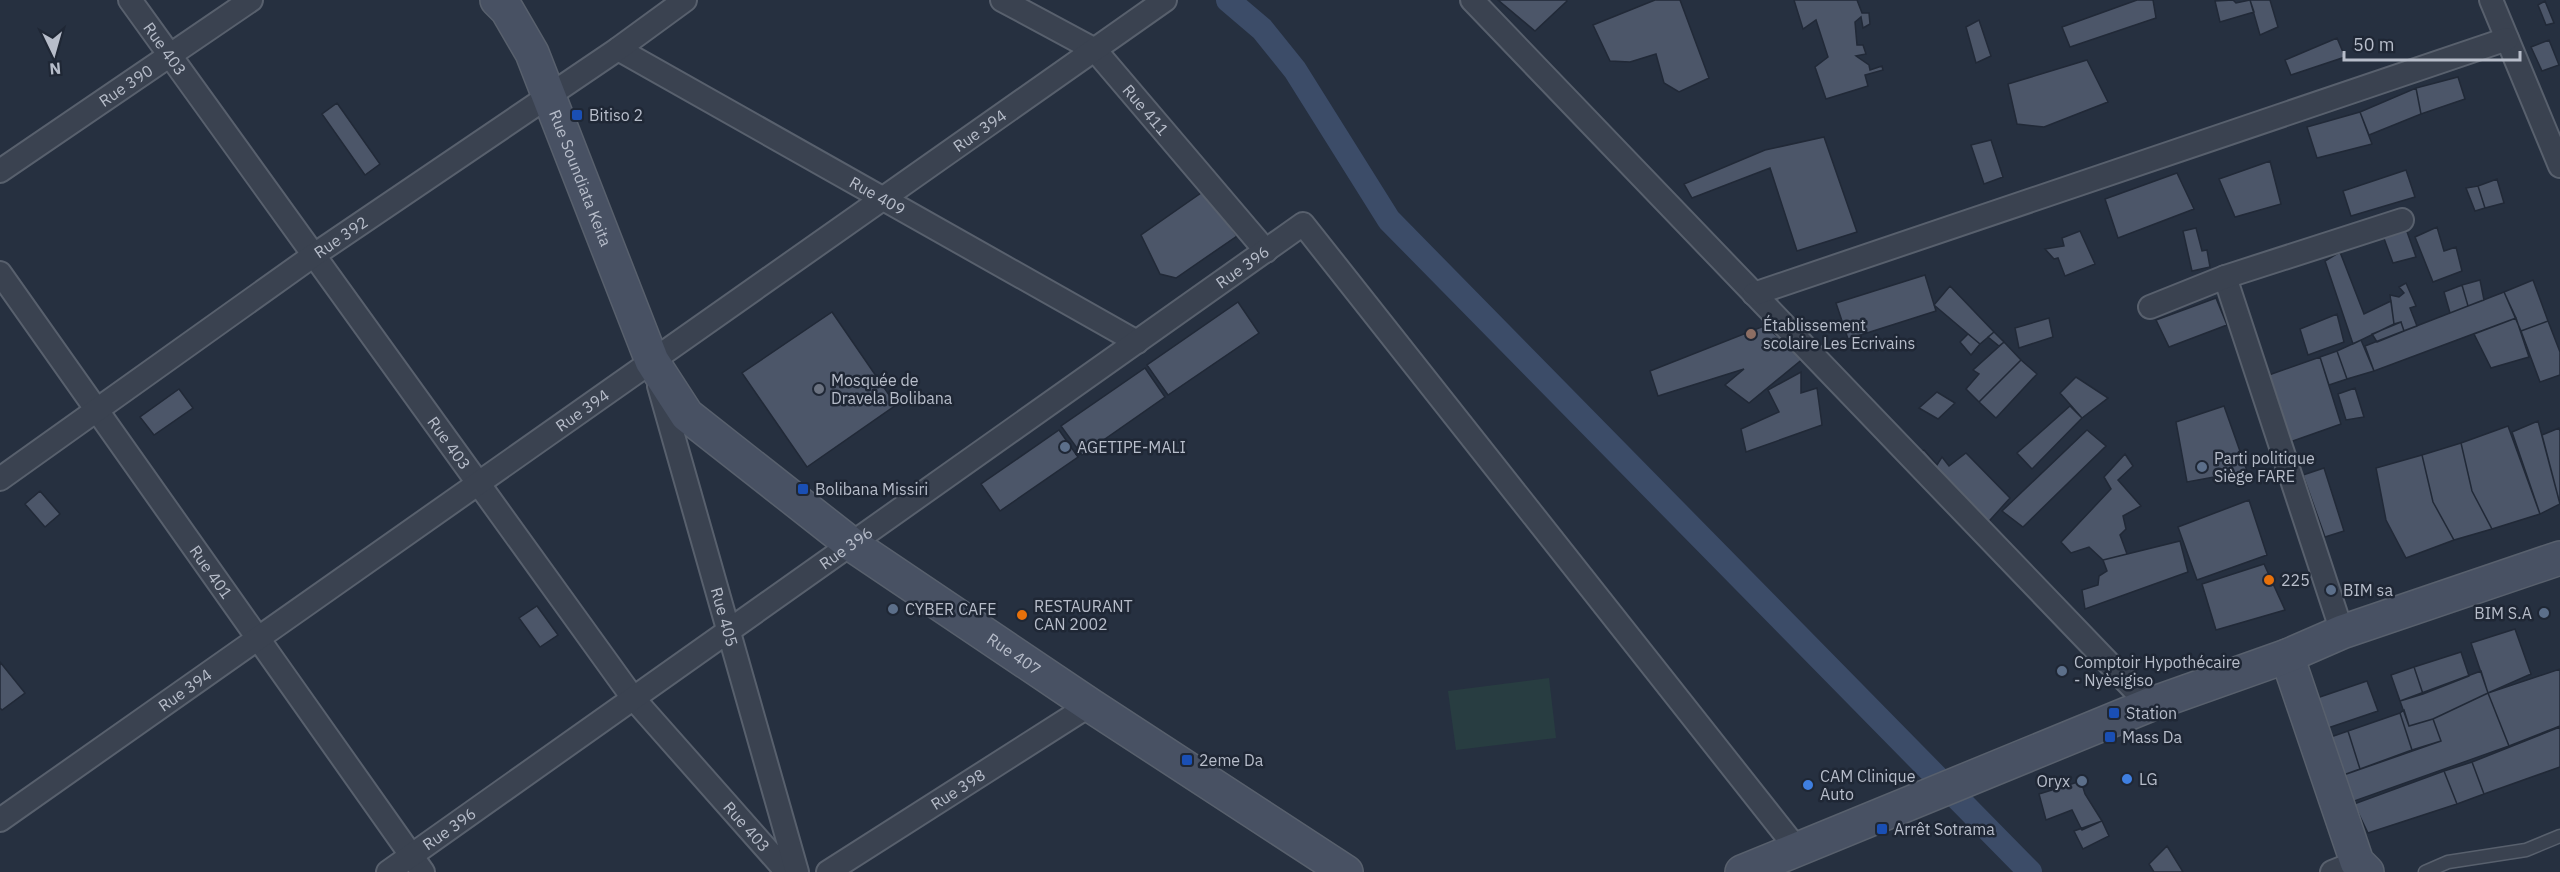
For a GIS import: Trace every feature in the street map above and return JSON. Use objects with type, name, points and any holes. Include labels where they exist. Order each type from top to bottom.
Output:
[{"type":"main road","name":"Rue Soundiata Keita","points":[[497,0],[507,10],[532,53],[547,97],[652,362]]},
{"type":"main road","name":"Rue 407","points":[[652,362],[687,415],[851,544],[1090,705],[1346,872]]},
{"type":"main road","points":[[1742,872],[2149,705],[2287,656],[2342,632],[2560,558]]},
{"type":"main road","points":[[2287,656],[2352,869]]},
{"type":"street","name":"Rue 403","points":[[130,0],[633,698],[787,872]]},
{"type":"street","name":"Rue 390","points":[[0,171],[251,0]]},
{"type":"street","name":"Rue 392","points":[[0,479],[314,255],[618,49],[685,0]]},
{"type":"street","name":"Rue 411","points":[[1002,0],[1095,50],[1266,251]]},
{"type":"street","name":"Rue 394","points":[[0,820],[1165,0]]},
{"type":"street","points":[[1472,0],[2149,705]]},
{"type":"street","points":[[2491,0],[2560,166]]},
{"type":"street","points":[[1754,294],[2507,39]]},
{"type":"street","name":"Rue 409","points":[[618,49],[1137,342]]},
{"type":"street","points":[[2150,307],[2225,277],[2402,220]]},
{"type":"street","name":"Rue 396","points":[[388,872],[417,864],[633,698],[1303,224],[1797,849]]},
{"type":"street","name":"Rue 401","points":[[0,273],[417,864]]},
{"type":"street","points":[[2225,277],[2342,632]]},
{"type":"street","name":"Rue 405","points":[[652,362],[797,872]]},
{"type":"street","name":"Rue 398","points":[[828,872],[1090,705]]},
{"type":"lane","points":[[2425,872],[2448,862],[2526,850],[2560,836]]},
{"type":"green space","points":[[1549,678],[1556,738],[1456,750],[1448,691]]},
{"type":"building","points":[[1498,0],[1566,0],[1567,1],[1535,31]]},
{"type":"building","points":[[1655,0],[1680,0],[1709,78],[1679,92],[1664,83],[1656,54],[1630,62],[1610,61],[1593,25]]},
{"type":"building","points":[[1794,0],[1857,0],[1862,13],[1869,13],[1870,24],[1863,28],[1861,17],[1855,22],[1857,45],[1863,45],[1866,54],[1856,56],[1869,65],[1870,70],[1882,66],[1883,70],[1865,75],[1868,86],[1826,99],[1815,67],[1828,57],[1816,20],[1803,29]]},
{"type":"building","points":[[2137,0],[2153,0],[2156,18],[2070,47],[2062,27]]},
{"type":"building","points":[[2233,0],[2236,3],[2250,0],[2254,12],[2220,22],[2215,1]]},
{"type":"building","points":[[2250,0],[2270,0],[2278,27],[2260,35]]},
{"type":"building","points":[[2545,1],[2554,23],[2546,25],[2538,5]]},
{"type":"building","points":[[1979,20],[1991,56],[1976,63],[1966,27]]},
{"type":"building","points":[[2337,38],[2345,57],[2291,75],[2285,60]]},
{"type":"building","points":[[2549,40],[2559,65],[2542,71],[2531,47]]},
{"type":"building","points":[[2087,60],[2108,102],[2044,127],[2017,124],[2008,84]]},
{"type":"building","points":[[2458,77],[2465,99],[2421,114],[2416,88]]},
{"type":"building","points":[[2416,88],[2421,114],[2369,135],[2360,112]]},
{"type":"building","points":[[337,103],[380,164],[365,175],[322,114]]},
{"type":"building","points":[[2360,112],[2372,144],[2317,158],[2307,127]]},
{"type":"building","points":[[1824,137],[1857,232],[1797,251],[1770,168],[1692,198],[1684,184],[1765,150]]},
{"type":"building","points":[[1991,140],[2003,177],[1984,184],[1971,145]]},
{"type":"building","points":[[2270,161],[2281,204],[2235,217],[2219,179]]},
{"type":"building","points":[[2406,170],[2415,197],[2351,216],[2343,191]]},
{"type":"building","points":[[2177,173],[2194,209],[2118,238],[2105,199]]},
{"type":"building","points":[[2497,179],[2504,203],[2485,208],[2478,186]]},
{"type":"building","points":[[2478,186],[2485,208],[2475,211],[2466,188]]},
{"type":"building","points":[[1204,191],[1237,236],[1176,278],[1160,274],[1141,235]]},
{"type":"building","points":[[2405,226],[2416,257],[2393,263],[2382,233]]},
{"type":"building","points":[[2437,227],[2444,251],[2456,247],[2462,271],[2433,282],[2415,237]]},
{"type":"building","points":[[2196,228],[2202,251],[2207,250],[2210,267],[2192,271],[2183,231]]},
{"type":"building","points":[[2080,231],[2095,264],[2065,276],[2058,258],[2054,259],[2045,249],[2064,246],[2062,238]]},
{"type":"building","points":[[2340,252],[2364,314],[2391,301],[2394,324],[2353,344],[2325,261]]},
{"type":"building","points":[[1925,275],[1936,311],[1848,339],[1836,303]]},
{"type":"building","points":[[2480,280],[2484,300],[2468,306],[2462,285]]},
{"type":"building","points":[[2533,280],[2548,321],[2521,331],[2504,292]]},
{"type":"building","points":[[2406,283],[2416,306],[2410,308],[2417,326],[2404,331],[2401,322],[2394,324],[2390,295],[2399,297],[2404,293],[2399,287]]},
{"type":"building","points":[[2462,285],[2468,306],[2450,313],[2444,292]]},
{"type":"building","points":[[1950,286],[1994,332],[1980,344],[1934,305]]},
{"type":"building","points":[[2504,292],[2516,318],[2374,371],[2365,346]]},
{"type":"building","points":[[2216,298],[2227,325],[2169,347],[2156,320]]},
{"type":"building","points":[[1238,302],[1259,333],[1168,395],[1147,365]]},
{"type":"building","name":"Mosquée de Dravela Bolibana","points":[[832,312],[896,405],[807,467],[742,373]]},
{"type":"building","points":[[2337,314],[2344,342],[2308,355],[2300,329]]},
{"type":"building","points":[[2049,318],[2053,337],[2019,348],[2015,328]]},
{"type":"building","points":[[2516,318],[2529,357],[2491,368],[2474,334]]},
{"type":"building","points":[[2548,321],[2560,352],[2560,375],[2540,382],[2521,331]]},
{"type":"building","points":[[2401,322],[2404,331],[2377,342],[2372,334]]},
{"type":"building","points":[[1764,326],[1805,357],[1749,403],[1725,385],[1744,369],[1658,396],[1650,371]]},
{"type":"building","points":[[1994,332],[2004,342],[1999,346],[1988,337]]},
{"type":"building","points":[[1968,334],[1980,344],[1971,355],[1960,342]]},
{"type":"building","points":[[2361,340],[2374,371],[2347,379],[2337,351]]},
{"type":"building","points":[[2004,342],[2021,360],[1979,402],[1966,389],[1979,374],[1973,370]]},
{"type":"building","points":[[2337,351],[2347,379],[2329,385],[2320,357]]},
{"type":"building","points":[[2320,357],[2341,424],[2290,442],[2266,376]]},
{"type":"building","points":[[2021,360],[2037,374],[1996,418],[1979,402]]},
{"type":"building","points":[[1145,368],[1165,397],[1082,455],[1061,426]]},
{"type":"building","points":[[1801,372],[1801,393],[1817,388],[1822,425],[1746,452],[1741,429],[1779,412],[1768,390]]},
{"type":"building","points":[[2076,377],[2108,398],[2082,418],[2060,393]]},
{"type":"building","points":[[2355,388],[2364,417],[2346,420],[2338,394]]},
{"type":"building","points":[[179,389],[193,408],[154,435],[140,417]]},
{"type":"building","points":[[1937,392],[1955,403],[1938,419],[1919,408]]},
{"type":"building","points":[[2070,406],[2082,418],[2032,469],[2017,453]]},
{"type":"building","points":[[2224,406],[2247,471],[2187,482],[2176,422]]},
{"type":"building","points":[[2538,421],[2560,504],[2540,514],[2512,432]]},
{"type":"building","points":[[2508,426],[2540,514],[2492,529],[2472,491],[2461,443]]},
{"type":"building","points":[[2559,428],[2560,431],[2560,504],[2542,435]]},
{"type":"building","points":[[1059,430],[1078,457],[1000,511],[981,484]]},
{"type":"building","points":[[2087,430],[2106,446],[2023,527],[2002,511]]},
{"type":"building","points":[[2461,443],[2472,491],[2492,529],[2454,540],[2433,502],[2422,455]]},
{"type":"building","points":[[1924,450],[1937,465],[1942,457],[1949,466],[1966,453],[2010,498],[1981,530],[1913,459]]},
{"type":"building","points":[[2125,454],[2133,466],[2118,480],[2141,506],[2123,516],[2126,529],[2120,535],[2127,554],[2103,560],[2089,547],[2071,553],[2061,542],[2111,489],[2104,477]]},
{"type":"building","points":[[2422,455],[2433,502],[2454,540],[2406,558],[2386,520],[2376,468]]},
{"type":"building","points":[[2324,468],[2344,531],[2325,537],[2303,475]]},
{"type":"building","points":[[40,491],[60,514],[45,527],[25,504]]},
{"type":"building","points":[[2249,500],[2267,555],[2197,580],[2178,527]]},
{"type":"building","points":[[2180,541],[2188,572],[2085,609],[2082,590],[2098,585],[2099,576],[2107,571],[2103,560]]},
{"type":"building","points":[[2264,564],[2285,610],[2216,630],[2202,584]]},
{"type":"building","points":[[537,606],[558,635],[540,647],[519,618]]},
{"type":"building","points":[[2515,629],[2531,674],[2488,693],[2471,643]]},
{"type":"building","points":[[2461,652],[2469,676],[2423,694],[2414,667]]},
{"type":"building","points":[[0,662],[25,693],[2,710],[0,708]]},
{"type":"building","points":[[2414,667],[2423,694],[2400,701],[2391,675]]},
{"type":"building","points":[[2560,669],[2560,726],[2509,746],[2488,693]]},
{"type":"building","points":[[2481,671],[2488,693],[2433,719],[2409,726],[2400,701]]},
{"type":"building","points":[[2367,681],[2378,711],[2322,730],[2311,700]]},
{"type":"building","points":[[2488,693],[2509,746],[2346,804],[2335,778],[2441,741],[2433,719]]},
{"type":"building","points":[[2404,710],[2409,726],[2433,719],[2441,741],[2412,750],[2400,713]]},
{"type":"building","points":[[2400,713],[2412,750],[2360,769],[2348,731]]},
{"type":"building","points":[[2560,727],[2560,767],[2484,794],[2472,762]]},
{"type":"building","points":[[2348,731],[2360,769],[2335,778],[2322,740]]},
{"type":"building","points":[[2472,762],[2484,794],[2457,804],[2444,771]]},
{"type":"building","points":[[2444,771],[2457,804],[2368,833],[2354,804]]},
{"type":"building","points":[[2081,781],[2085,794],[2102,821],[2082,830],[2072,810],[2046,820],[2039,794]]},
{"type":"building","points":[[2102,821],[2109,836],[2083,849],[2074,831]]},
{"type":"building","points":[[2167,846],[2183,872],[2154,872],[2149,864]]},
{"type":"waterway","points":[[1228,0],[1262,29],[1295,70],[1389,220],[2030,872]]},
{"type":"place","name":"Bitiso 2","points":[[577,115]]},
{"type":"place","name":"Établissement scolaire Les Ecrivains","points":[[1751,334]]},
{"type":"place","name":"Mosquée de Dravela Bolibana","points":[[819,389]]},
{"type":"place","name":"AGETIPE-MALI","points":[[1065,447]]},
{"type":"place","name":"Parti politique Siège FARE","points":[[2202,467]]},
{"type":"place","name":"Bolibana Missiri","points":[[803,489]]},
{"type":"place","name":"225","points":[[2269,580]]},
{"type":"place","name":"BIM sa","points":[[2331,590]]},
{"type":"place","name":"CYBER CAFE","points":[[893,609]]},
{"type":"place","name":"BIM S.A","points":[[2544,613]]},
{"type":"place","name":"RESTAURANT CAN 2002","points":[[1022,615]]},
{"type":"place","name":"Comptoir Hypothécaire - Nyèsigiso","points":[[2062,671]]},
{"type":"place","name":"Station","points":[[2114,713]]},
{"type":"place","name":"Mass Da","points":[[2110,737]]},
{"type":"place","name":"2eme Da","points":[[1187,760]]},
{"type":"place","name":"LG","points":[[2127,779]]},
{"type":"place","name":"Oryx","points":[[2082,781]]},
{"type":"place","name":"CAM Clinique Auto","points":[[1808,785]]},
{"type":"place","name":"Arrêt Sotrama","points":[[1882,829]]}]
